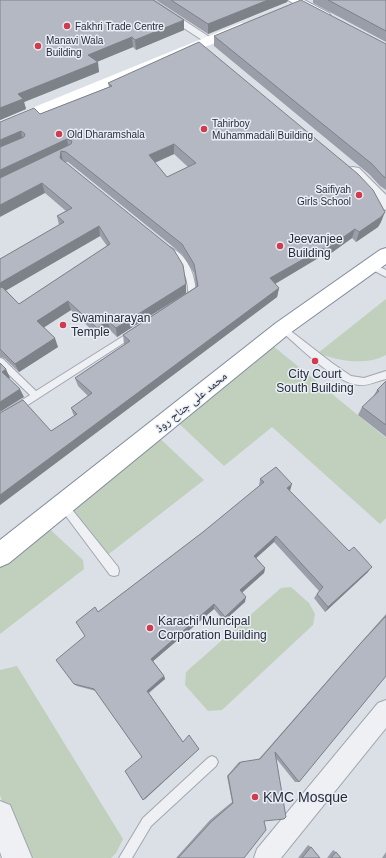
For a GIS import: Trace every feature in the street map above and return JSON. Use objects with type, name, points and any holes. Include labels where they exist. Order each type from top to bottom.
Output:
[{"type":"main road","points":[[296,3],[333,21]]},
{"type":"main road","points":[[0,127],[207,46],[251,22]]},
{"type":"main road","name":"محمد علی جناح روڈ","points":[[0,555],[283,328],[381,265]]},
{"type":"street","points":[[146,0],[207,46]]},
{"type":"street","points":[[344,164],[386,204]]},
{"type":"street","points":[[266,858],[386,711]]},
{"type":"street","points":[[0,815],[16,858]]},
{"type":"lane","points":[[160,242],[183,263],[193,282],[192,295],[179,303]]},
{"type":"lane","points":[[0,419],[140,328]]},
{"type":"lane","points":[[283,328],[341,374],[355,381],[368,381],[386,375]]},
{"type":"lane","points":[[0,361],[36,396]]},
{"type":"lane","points":[[63,505],[114,571]]},
{"type":"lane","points":[[125,858],[147,822],[212,762]]},
{"type":"green space","points":[[386,299],[386,355],[370,360],[352,361],[334,358],[318,353]]},
{"type":"green space","points":[[267,341],[386,438],[386,518],[380,524],[272,427],[224,466],[172,417]]},
{"type":"green space","points":[[153,432],[204,480],[105,557],[63,506]]},
{"type":"green space","points":[[42,522],[83,560],[84,569],[0,634],[0,555]]},
{"type":"green space","points":[[291,587],[309,603],[315,614],[313,625],[222,710],[208,711],[185,685],[186,672],[281,588]]},
{"type":"green space","points":[[17,666],[123,839],[116,853],[111,858],[23,858],[0,795],[0,670]]},
{"type":"building","points":[[0,0],[153,0],[184,20],[135,40],[132,37],[88,55],[98,62],[18,94],[23,99],[0,108]]},
{"type":"building","points":[[171,0],[268,0],[208,24]]},
{"type":"building","points":[[301,0],[386,44],[386,178],[372,164],[214,36]]},
{"type":"building","points":[[328,0],[386,0],[386,31]]},
{"type":"building","points":[[199,42],[358,174],[373,190],[385,212],[381,217],[359,232],[355,229],[325,250],[323,248],[270,278],[279,288],[0,495],[0,413],[23,400],[51,431],[77,414],[71,408],[92,393],[75,378],[130,341],[123,335],[198,286],[194,264],[182,244],[66,152],[61,151],[60,158],[174,250],[183,265],[186,284],[116,328],[108,321],[97,328],[68,301],[37,321],[55,338],[15,364],[0,349],[0,288],[2,287],[19,304],[110,244],[99,226],[0,283],[0,259],[64,222],[57,216],[72,208],[42,183],[0,205],[0,178],[71,144],[72,141],[67,139],[0,170],[0,147],[24,137],[25,134],[21,131],[0,140],[0,122],[34,108],[40,114],[112,86],[108,83]],"holes":[[[174,144],[196,163],[167,177],[149,155]]]},
{"type":"building","points":[[0,363],[6,369],[2,372],[20,389],[0,402]]},
{"type":"building","points":[[386,381],[386,425],[362,407],[379,391],[377,390]]},
{"type":"building","name":"Karachi Muncipal Corporation Building","points":[[276,467],[292,484],[287,488],[349,551],[354,547],[372,567],[328,607],[317,594],[323,587],[276,536],[254,556],[265,568],[240,590],[246,597],[225,617],[214,604],[151,659],[164,676],[147,691],[183,742],[189,735],[199,749],[143,800],[125,771],[142,757],[94,689],[74,684],[56,660],[85,636],[76,622],[95,607],[98,612],[203,532],[264,482],[260,479]]},
{"type":"building","points":[[386,616],[386,676],[299,782],[275,752],[286,817],[284,819],[264,821],[266,830],[244,858],[178,858],[211,822],[233,803],[228,776],[241,762],[260,759]]},
{"type":"building","points":[[311,847],[320,858],[302,858]]},
{"type":"building","points":[[336,852],[341,858],[331,858]]},
{"type":"place","name":"Fakhri Trade Centre","points":[[67,26]]},
{"type":"place","name":"Manavi Wala Building","points":[[38,46]]},
{"type":"place","name":"Tahirboy Muhammadali Building","points":[[204,129]]},
{"type":"place","name":"Old Dharamshala","points":[[59,134]]},
{"type":"place","name":"Saifiyah Girls School","points":[[359,195]]},
{"type":"place","name":"Jeevanjee Building","points":[[280,246]]},
{"type":"place","name":"Swaminarayan Temple","points":[[63,325]]},
{"type":"place","name":"City Court South Building","points":[[315,361]]},
{"type":"place","name":"Karachi Muncipal Corporation Building","points":[[150,628]]},
{"type":"place","name":"KMC Mosque","points":[[255,797]]}]
